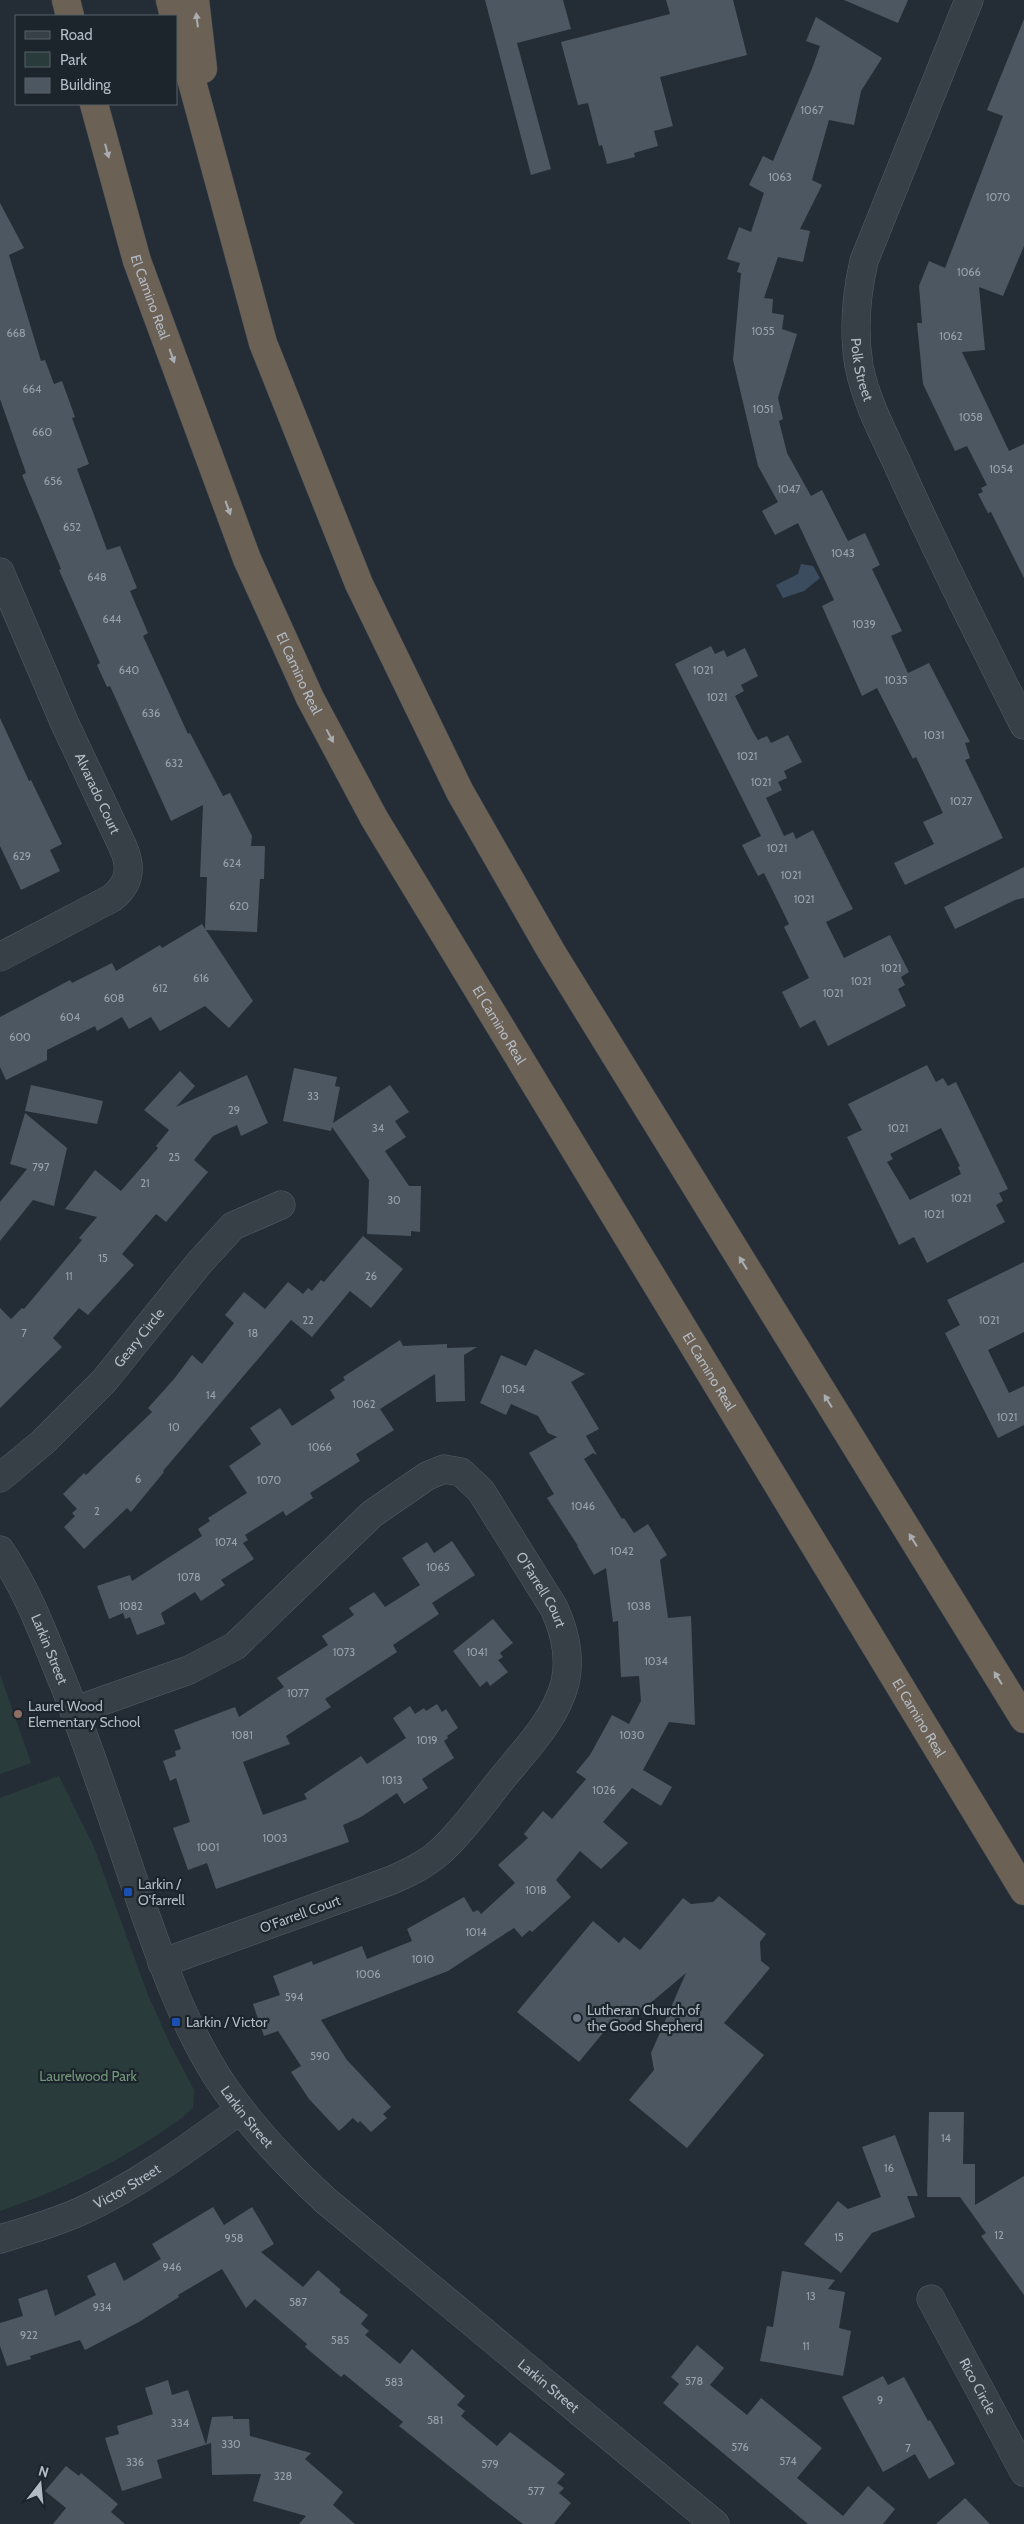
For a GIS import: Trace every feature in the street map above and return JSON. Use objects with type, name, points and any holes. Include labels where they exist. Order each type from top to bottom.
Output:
[{"type":"highway","points":[[66,0],[70,15]]},
{"type":"highway","points":[[170,0],[174,15]]},
{"type":"highway","points":[[195,0],[215,173]]},
{"type":"highway","points":[[178,31],[215,173],[263,343],[359,584],[460,792],[551,951],[1024,1719]]},
{"type":"highway","name":"El Camino Real","points":[[94,105],[137,261],[247,559],[310,698],[374,818],[1024,1891]]},
{"type":"street","name":"Polk Street","points":[[969,0],[864,261],[857,294],[857,349],[864,388],[874,413],[913,500],[1024,725]]},
{"type":"street","name":"Alvarado Court","points":[[0,572],[65,724],[123,847],[129,868],[126,884],[112,898],[0,957]]},
{"type":"street","name":"Geary Circle","points":[[0,1478],[71,1416],[104,1381],[200,1262],[233,1226],[281,1205]]},
{"type":"street","name":"O'Farrell Court","points":[[74,1711],[189,1670],[235,1646],[372,1514],[427,1476],[444,1469],[461,1472],[481,1491],[554,1608],[562,1626],[567,1664],[565,1681],[555,1710],[461,1831],[443,1850],[425,1864],[392,1880],[162,1963]]},
{"type":"street","name":"Larkin Street","points":[[0,1550],[33,1611],[74,1711],[162,1963],[198,2042],[216,2074],[240,2110],[282,2160],[325,2200],[715,2524]]},
{"type":"street","name":"Victor Street","points":[[0,2239],[79,2212],[108,2197],[165,2163],[240,2110]]},
{"type":"street","name":"Rico Circle","points":[[931,2299],[1024,2472]]},
{"type":"green space","points":[[0,1674],[31,1763],[0,1774]]},
{"type":"green space","name":"Laurelwood Park","points":[[59,1776],[94,1847],[148,1995],[170,2044],[194,2090],[193,2107],[183,2117],[161,2132],[95,2171],[49,2193],[0,2211],[0,1798]]},
{"type":"water","points":[[801,564],[813,566],[820,578],[804,591],[783,598],[776,585],[798,574]]},
{"type":"building","points":[[485,0],[563,0],[571,29],[517,43],[551,169],[531,175]]},
{"type":"building","points":[[666,0],[733,0],[747,55],[660,77],[673,126],[654,131],[658,146],[634,153],[635,157],[607,164],[602,145],[599,146],[588,103],[578,105],[561,42],[670,14]]},
{"type":"building","points":[[844,0],[908,0],[898,23]]},
{"type":"building","points":[[816,17],[882,58],[861,91],[854,125],[829,120],[812,180],[822,185],[800,229],[810,231],[803,262],[778,257],[764,298],[773,299],[772,313],[784,315],[782,329],[797,334],[778,398],[783,419],[779,421],[787,453],[811,496],[822,490],[848,541],[865,533],[880,565],[872,569],[902,631],[891,636],[908,673],[929,663],[970,742],[965,743],[970,758],[965,760],[1003,838],[905,885],[894,863],[934,844],[923,822],[943,813],[916,757],[913,759],[877,688],[862,696],[822,606],[834,600],[798,523],[775,535],[762,511],[778,502],[758,466],[733,360],[741,273],[737,272],[740,263],[727,259],[739,227],[751,232],[764,193],[749,185],[763,156],[773,161],[813,66],[820,46],[806,41]]},
{"type":"building","points":[[1024,19],[1024,246],[1003,296],[979,287],[985,350],[962,352],[1009,451],[1024,444],[1024,578],[991,512],[988,513],[978,494],[983,492],[981,488],[987,485],[967,446],[955,451],[923,384],[917,323],[922,323],[919,286],[929,261],[945,268],[1003,116],[987,110]]},
{"type":"building","points":[[0,203],[24,248],[9,255],[41,361],[45,360],[54,384],[62,381],[75,417],[72,418],[89,464],[77,469],[107,550],[120,546],[137,588],[130,591],[148,633],[143,636],[188,734],[190,733],[223,796],[230,793],[252,836],[251,846],[265,846],[264,879],[260,879],[257,932],[206,930],[253,1001],[229,1028],[205,1006],[160,1031],[151,1017],[129,1029],[122,1017],[97,1031],[95,1026],[47,1050],[47,1060],[6,1080],[0,1067],[0,1017],[70,980],[72,983],[112,963],[116,971],[160,945],[162,948],[202,924],[205,929],[207,877],[200,877],[203,805],[171,821],[110,686],[107,687],[97,665],[100,663],[59,570],[61,569],[22,475],[26,473],[0,399]]},
{"type":"building","points":[[711,646],[715,654],[724,650],[727,657],[745,648],[758,676],[741,685],[744,691],[735,696],[753,732],[758,740],[767,736],[771,743],[788,735],[802,762],[784,771],[787,778],[778,782],[782,790],[766,798],[784,836],[793,832],[796,839],[813,830],[853,909],[826,922],[844,958],[890,935],[909,972],[901,977],[905,985],[898,989],[906,1006],[828,1046],[815,1020],[800,1028],[782,992],[809,978],[784,927],[789,924],[764,873],[758,876],[742,845],[761,836],[675,664]]},
{"type":"building","points":[[0,718],[29,781],[31,780],[62,844],[50,850],[60,871],[21,890],[0,846]]},
{"type":"building","points":[[1024,867],[1024,898],[1015,900],[955,929],[944,907]]},
{"type":"building","points":[[927,1065],[936,1082],[943,1078],[948,1086],[956,1082],[1008,1189],[999,1193],[1003,1201],[996,1205],[1005,1222],[927,1263],[914,1237],[899,1245],[847,1137],[862,1130],[848,1104]],"holes":[[[941,1128],[960,1166],[958,1167],[961,1174],[910,1200],[887,1162],[893,1159],[890,1154]]]},
{"type":"building","points":[[294,1068],[337,1077],[335,1086],[340,1087],[333,1123],[390,1085],[409,1112],[395,1121],[406,1137],[385,1151],[409,1186],[421,1186],[420,1232],[411,1231],[411,1236],[367,1234],[369,1180],[332,1127],[331,1131],[283,1121]]},
{"type":"building","points":[[180,1071],[195,1086],[176,1107],[247,1075],[268,1123],[241,1136],[237,1125],[213,1136],[194,1160],[208,1172],[166,1222],[156,1214],[122,1254],[134,1265],[88,1315],[79,1308],[53,1338],[62,1347],[0,1408],[0,1308],[11,1319],[22,1308],[24,1309],[82,1240],[79,1238],[97,1217],[65,1209],[95,1170],[121,1191],[158,1148],[156,1146],[169,1130],[144,1110]]},
{"type":"building","points":[[31,1085],[103,1101],[97,1124],[25,1111]]},
{"type":"building","points":[[25,1113],[67,1148],[54,1206],[33,1200],[0,1241],[0,1202],[27,1169],[10,1164]]},
{"type":"building","points":[[363,1236],[403,1269],[371,1308],[350,1291],[312,1337],[291,1320],[163,1471],[131,1512],[127,1508],[84,1549],[64,1527],[75,1516],[72,1513],[77,1509],[63,1494],[84,1473],[86,1475],[152,1412],[148,1408],[192,1355],[202,1364],[234,1323],[225,1315],[244,1292],[265,1309],[288,1282],[303,1294],[308,1288],[312,1291],[321,1280],[324,1282]]},
{"type":"building","points":[[1024,1262],[1024,1332],[988,1350],[1009,1393],[1024,1386],[1024,1425],[998,1438],[945,1333],[960,1325],[947,1300]]},
{"type":"building","points":[[400,1340],[403,1346],[447,1344],[447,1348],[477,1347],[464,1355],[465,1401],[436,1402],[435,1374],[380,1409],[394,1430],[356,1454],[360,1461],[310,1493],[313,1498],[286,1516],[283,1511],[245,1535],[248,1540],[243,1543],[254,1559],[221,1580],[225,1585],[201,1601],[195,1592],[161,1613],[165,1624],[137,1635],[130,1617],[125,1619],[123,1613],[109,1619],[97,1586],[130,1575],[132,1581],[202,1536],[198,1529],[210,1521],[208,1518],[247,1493],[229,1466],[261,1444],[250,1428],[280,1408],[292,1426],[335,1398],[330,1390],[345,1380],[343,1377]]},
{"type":"building","points":[[535,1349],[585,1374],[571,1382],[599,1429],[586,1436],[597,1455],[593,1453],[584,1459],[622,1519],[624,1518],[634,1533],[648,1524],[667,1555],[660,1560],[668,1618],[691,1616],[695,1725],[669,1722],[643,1770],[672,1787],[661,1806],[632,1788],[603,1822],[628,1843],[601,1869],[580,1851],[556,1880],[571,1897],[532,1932],[530,1930],[522,1937],[514,1928],[448,1971],[321,2020],[347,2060],[391,2107],[383,2114],[387,2118],[371,2132],[360,2121],[358,2123],[353,2118],[339,2131],[309,2099],[291,2072],[301,2066],[278,2031],[264,2036],[253,2004],[280,1995],[273,1976],[312,1961],[313,1965],[362,1946],[367,1959],[412,1941],[407,1929],[464,1897],[473,1912],[478,1910],[481,1914],[515,1883],[498,1865],[528,1838],[524,1834],[543,1811],[552,1819],[586,1779],[576,1772],[590,1755],[612,1715],[629,1724],[641,1701],[639,1676],[621,1677],[618,1621],[613,1622],[606,1568],[594,1575],[547,1498],[554,1494],[529,1453],[557,1437],[548,1433],[538,1416],[511,1404],[506,1415],[480,1403],[501,1355],[526,1366]]},
{"type":"building","points":[[452,1541],[475,1575],[432,1603],[439,1614],[393,1645],[397,1652],[325,1699],[331,1707],[286,1736],[290,1744],[243,1762],[263,1815],[307,1799],[304,1794],[361,1756],[367,1764],[406,1738],[393,1718],[410,1706],[415,1714],[424,1708],[426,1711],[437,1704],[442,1712],[446,1709],[458,1728],[447,1736],[448,1738],[444,1741],[454,1758],[422,1779],[428,1788],[404,1804],[397,1793],[361,1817],[343,1825],[349,1842],[216,1889],[207,1863],[188,1870],[173,1828],[190,1822],[176,1778],[170,1781],[163,1761],[176,1756],[175,1751],[181,1749],[174,1730],[235,1707],[239,1717],[284,1687],[277,1678],[328,1645],[322,1636],[354,1615],[349,1608],[374,1592],[385,1607],[420,1585],[402,1558],[427,1542],[434,1553]]},
{"type":"building","points":[[493,1619],[513,1643],[500,1653],[503,1657],[498,1660],[508,1672],[490,1686],[487,1681],[480,1687],[453,1651]]},
{"type":"building","name":"Lutheran Church of the Good Shepherd","points":[[719,1896],[766,1934],[760,1942],[761,1961],[770,1968],[724,2023],[764,2055],[687,2148],[629,2100],[654,2070],[651,2053],[686,1973],[622,2027],[607,2028],[579,2062],[517,2012],[593,1921],[619,1943],[624,1937],[640,1950],[683,1898],[691,1904],[713,1902]]},
{"type":"building","points":[[929,2112],[964,2112],[963,2164],[975,2164],[975,2205],[1024,2176],[1024,2295],[981,2236],[986,2233],[960,2197],[927,2197]]},
{"type":"building","points":[[895,2135],[918,2196],[907,2196],[915,2217],[872,2233],[841,2273],[804,2244],[838,2201],[848,2209],[881,2197],[862,2147]]},
{"type":"building","points":[[213,2207],[224,2225],[252,2207],[274,2244],[261,2252],[303,2287],[318,2270],[341,2290],[339,2292],[368,2315],[361,2324],[369,2331],[365,2335],[400,2364],[412,2349],[465,2396],[457,2405],[465,2411],[461,2416],[497,2446],[510,2432],[565,2474],[557,2483],[564,2488],[559,2493],[571,2503],[554,2524],[523,2524],[493,2501],[399,2426],[403,2422],[344,2374],[341,2377],[305,2347],[307,2344],[255,2299],[246,2308],[222,2269],[178,2295],[179,2297],[139,2322],[85,2350],[80,2340],[30,2356],[31,2359],[7,2366],[0,2346],[0,2323],[23,2316],[18,2299],[47,2289],[55,2316],[96,2295],[87,2276],[115,2262],[124,2281],[161,2259],[152,2244]]},
{"type":"building","points":[[782,2271],[835,2280],[828,2289],[845,2292],[839,2328],[851,2331],[843,2376],[760,2361],[767,2326],[773,2327]]},
{"type":"building","points":[[697,2345],[724,2368],[710,2385],[747,2415],[761,2398],[822,2448],[797,2478],[843,2516],[868,2486],[895,2509],[883,2524],[808,2524],[663,2403],[679,2384],[671,2377]]},
{"type":"building","points":[[883,2376],[888,2385],[904,2377],[928,2421],[930,2420],[955,2464],[929,2479],[915,2454],[883,2472],[842,2397]]},
{"type":"building","points":[[168,2380],[172,2395],[188,2390],[206,2445],[157,2460],[162,2478],[122,2491],[105,2438],[119,2434],[117,2426],[153,2414],[145,2388]]},
{"type":"building","points":[[233,2416],[233,2419],[249,2419],[250,2436],[311,2453],[305,2459],[343,2492],[333,2505],[355,2524],[299,2524],[306,2516],[253,2501],[261,2474],[212,2475],[211,2443],[206,2445],[212,2417]]},
{"type":"building","points":[[66,2466],[79,2476],[81,2473],[118,2504],[111,2512],[125,2524],[53,2524],[66,2508],[45,2491]]},
{"type":"building","points":[[965,2498],[990,2524],[936,2524]]},
{"type":"place","name":"Laurel Wood Elementary School","points":[[18,1714]]},
{"type":"place","name":"Larkin / O'farrell","points":[[128,1892]]},
{"type":"place","name":"Lutheran Church of the Good Shepherd","points":[[577,2018]]},
{"type":"place","name":"Larkin / Victor","points":[[176,2022]]}]
